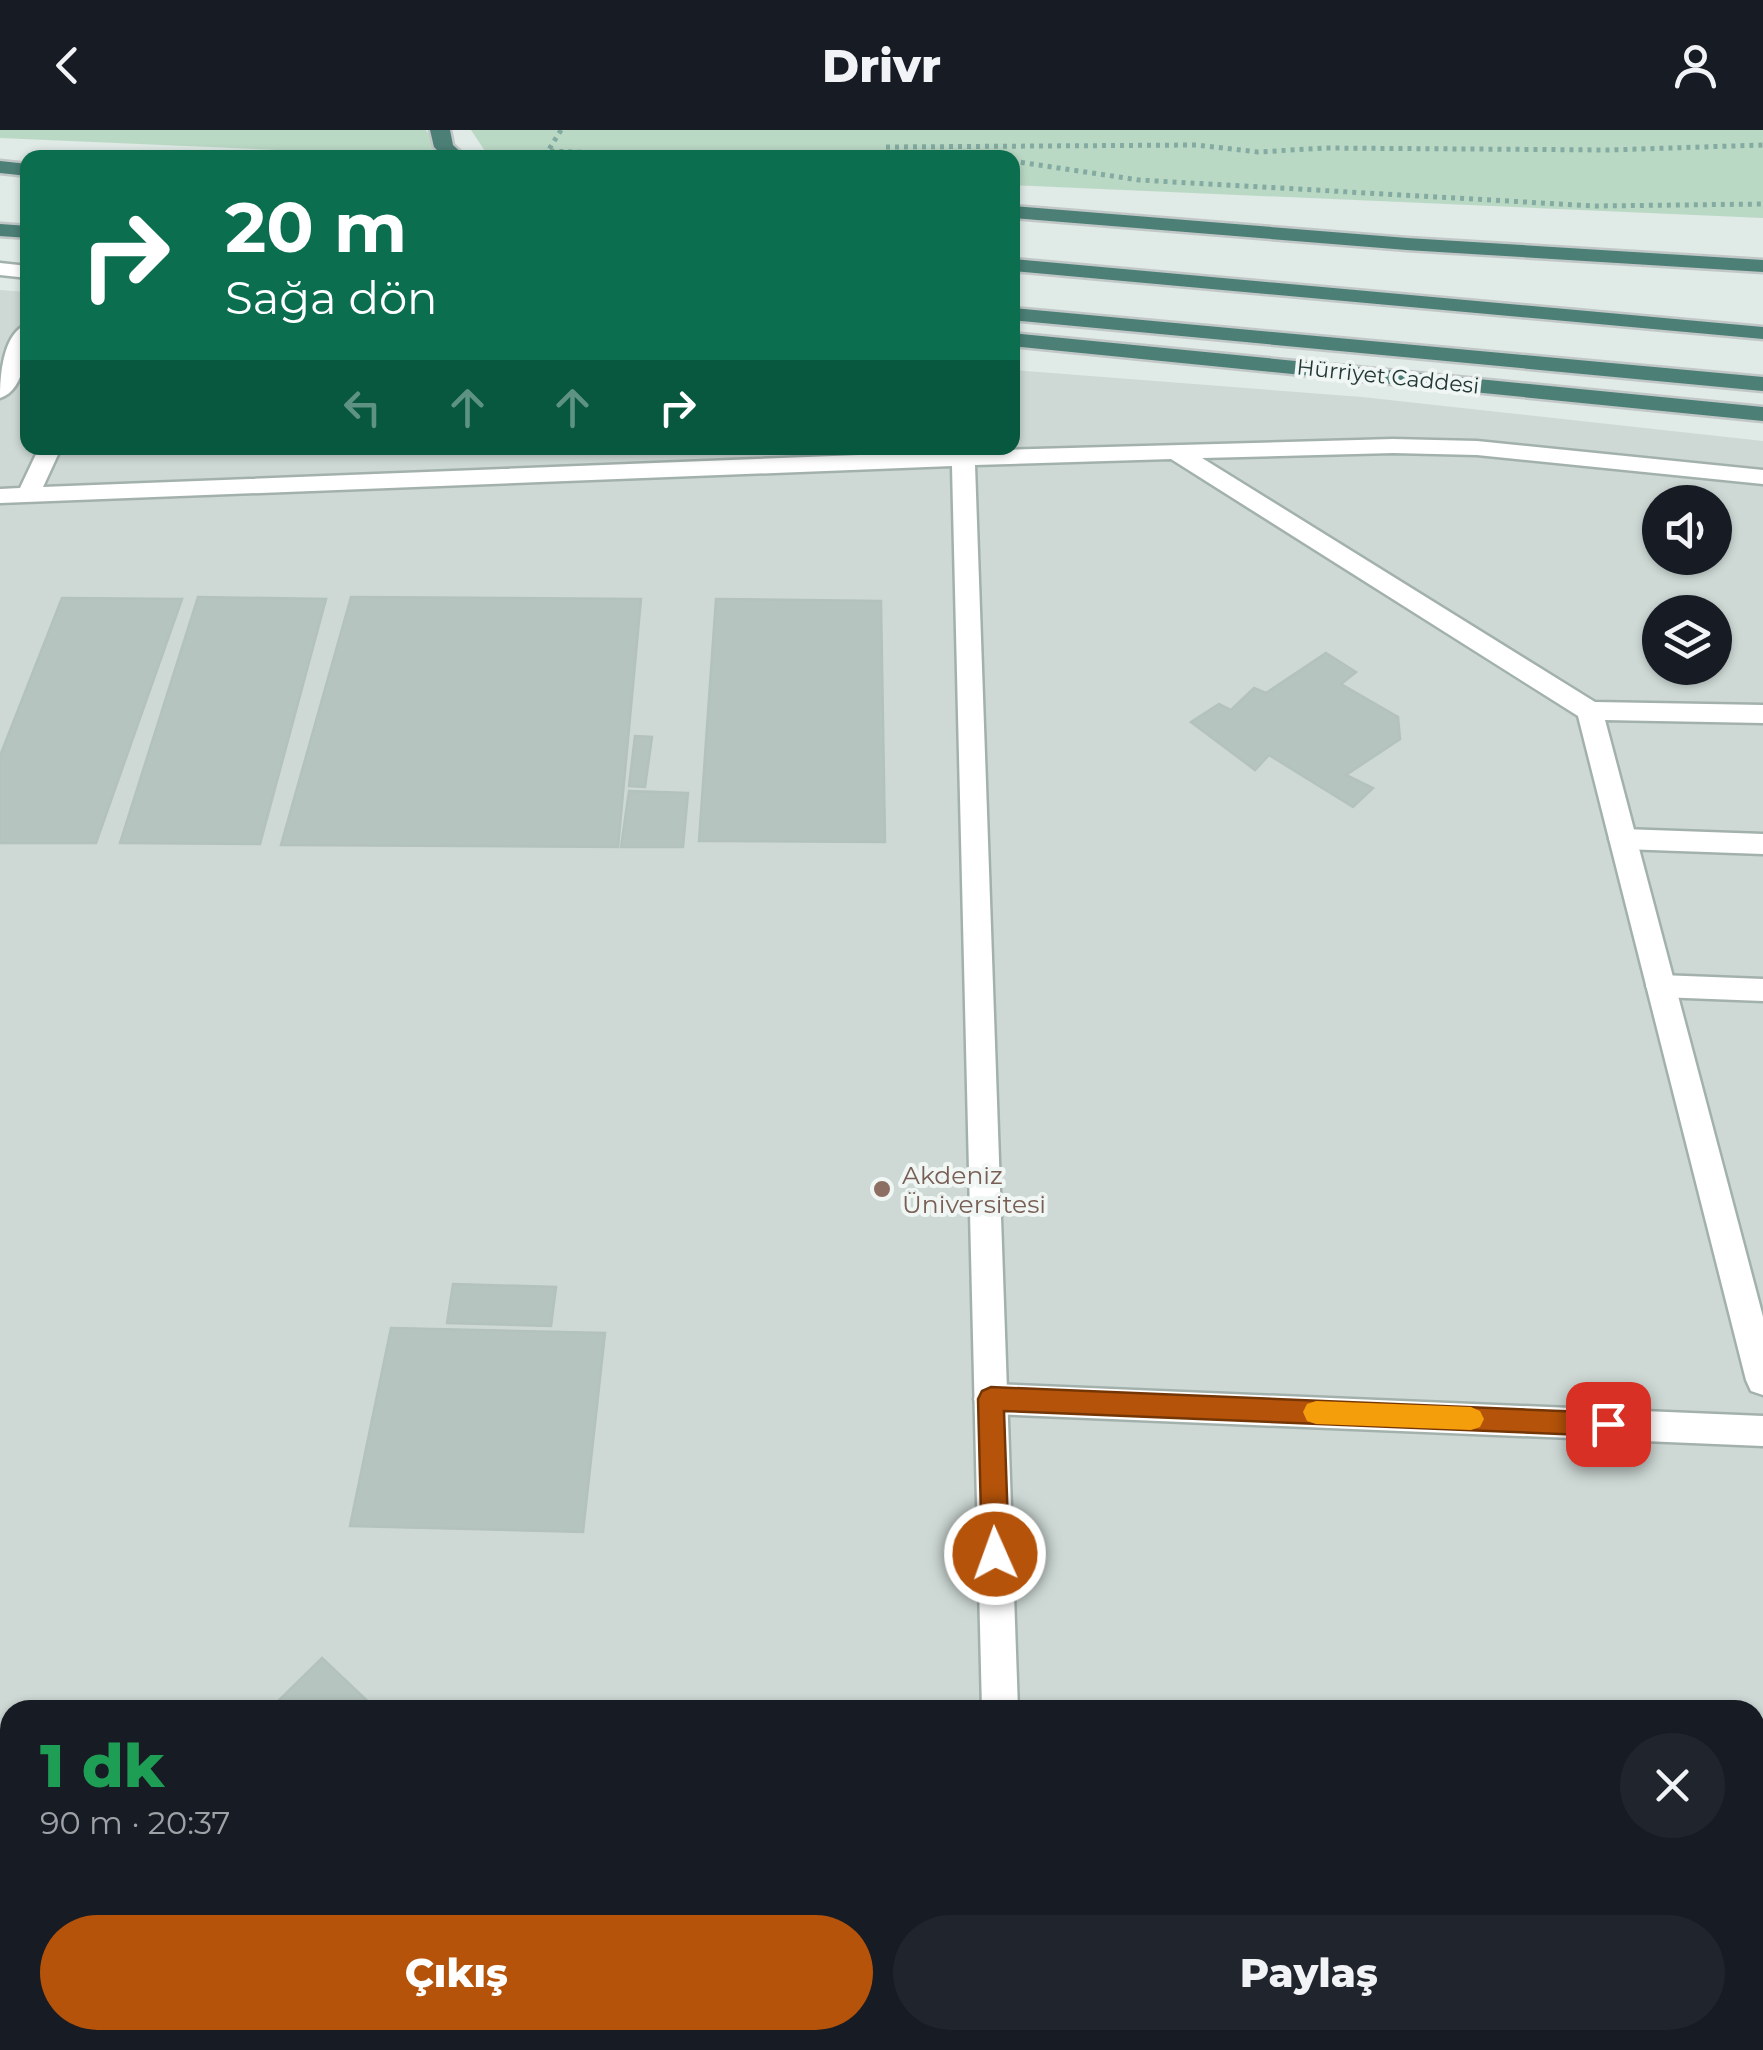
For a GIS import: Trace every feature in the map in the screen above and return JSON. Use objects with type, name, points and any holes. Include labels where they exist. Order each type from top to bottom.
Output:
[{"type":"highway","points":[[1020,213],[1407,244],[1763,266]]},
{"type":"highway","points":[[1020,266],[1763,334]]},
{"type":"highway","points":[[1020,315],[1763,384]]},
{"type":"highway","name":"Hürriyet Caddesi","points":[[1020,340],[1763,414]]},
{"type":"street","points":[[0,391],[20,347]]},
{"type":"street","points":[[0,496],[1174,451],[1477,448],[1763,477]]},
{"type":"street","points":[[1174,451],[1590,711],[1763,714]]},
{"type":"street","points":[[29,493],[47,455]]},
{"type":"street","points":[[963,458],[1000,1700]]},
{"type":"street","points":[[1590,711],[1763,1380]]},
{"type":"street","points":[[1622,839],[1763,844]]},
{"type":"street","points":[[1660,986],[1763,990]]},
{"type":"street","points":[[991,1399],[1763,1431]]},
{"type":"path","points":[[886,147],[1019,150],[1196,145],[1258,152],[1326,148],[1628,150],[1763,145]]},
{"type":"path","points":[[1020,162],[1159,182],[1595,206],[1763,204]]},
{"type":"shaded area","name":"Akdeniz Üniversitesi","points":[[0,290],[20,291],[20,455],[1020,455],[1020,371],[1362,397],[1763,441],[1763,1700],[0,1700]]},
{"type":"green space","points":[[0,130],[426,130],[438,150],[279,150],[0,138]]},
{"type":"green space","points":[[471,130],[1763,130],[1763,218],[1020,185],[1020,150],[484,150]]},
{"type":"building","points":[[198,597],[326,599],[260,844],[120,843]]},
{"type":"building","points":[[351,597],[641,599],[618,847],[281,845]]},
{"type":"building","points":[[62,598],[182,599],[96,843],[0,843],[0,756]]},
{"type":"building","points":[[716,599],[881,601],[885,842],[699,841]]},
{"type":"building","points":[[1326,653],[1356,672],[1341,684],[1398,717],[1400,739],[1346,775],[1373,788],[1353,807],[1269,755],[1255,770],[1191,722],[1219,704],[1231,710],[1254,688],[1266,693]]},
{"type":"building","points":[[635,736],[652,737],[645,787],[629,786]]},
{"type":"building","points":[[629,791],[688,793],[683,847],[621,847]]},
{"type":"building","points":[[453,1284],[556,1287],[551,1326],[447,1323]]},
{"type":"building","points":[[391,1328],[605,1333],[583,1532],[350,1526]]},
{"type":"building","points":[[322,1658],[366,1700],[279,1700]]},
{"type":"slow traffic","points":[[1316,1412],[1471,1419]]},
{"type":"place","name":"Akdeniz Üniversitesi","points":[[882,1189]]},
{"type":"route","points":[[995,1554],[991,1399],[1608,1424]]}]
